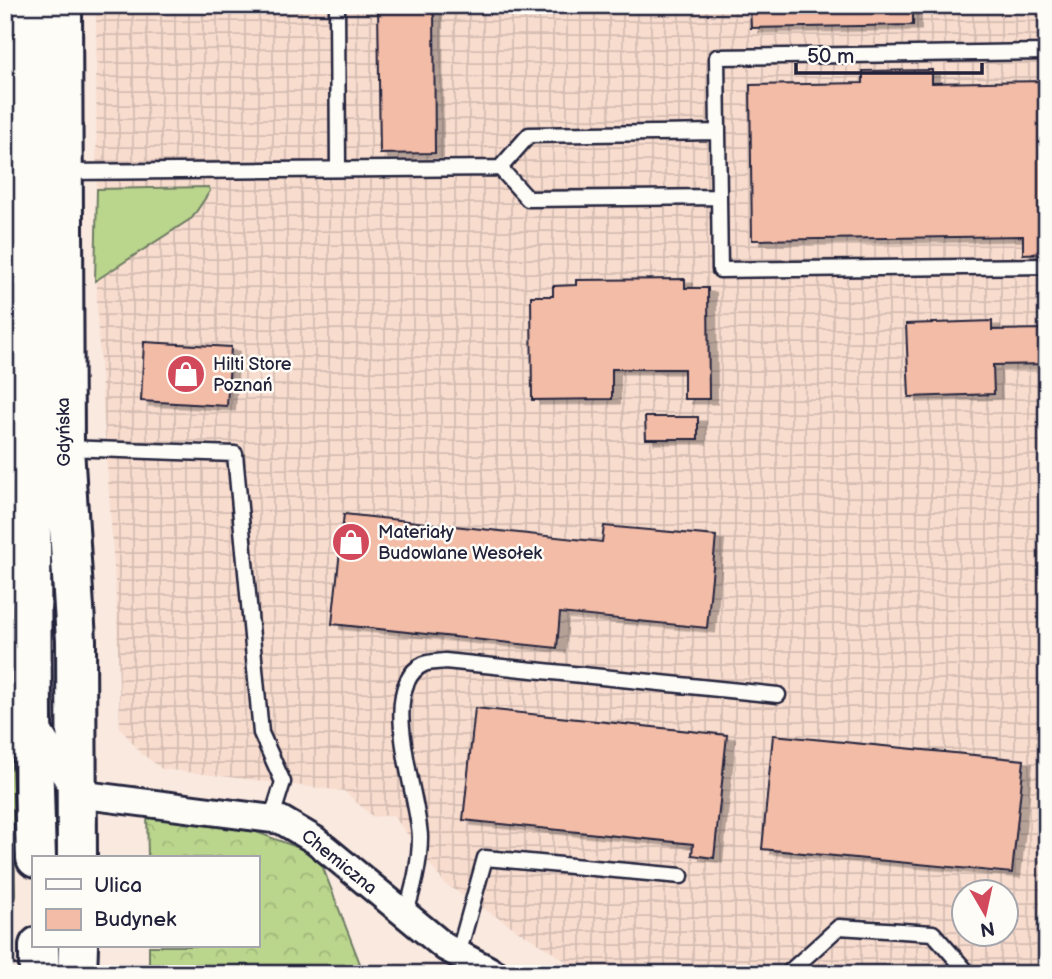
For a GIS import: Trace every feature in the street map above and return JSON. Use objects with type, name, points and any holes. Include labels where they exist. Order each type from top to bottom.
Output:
[{"type":"main road","name":"Gdyńska","points":[[28,5],[32,720],[36,847]]},
{"type":"main road","name":"Gdyńska","points":[[62,5],[64,448],[76,640],[77,856]]},
{"type":"main road","points":[[39,948],[39,974]]},
{"type":"main road","points":[[77,974],[78,948]]},
{"type":"street","points":[[32,720],[77,794],[36,847]]},
{"type":"street","name":"Chemiczna","points":[[77,794],[272,817],[315,840],[405,916],[458,956],[496,974]]},
{"type":"lane","points":[[337,5],[338,169]]},
{"type":"lane","points":[[1047,52],[717,57],[720,270],[1047,266]]},
{"type":"lane","points":[[500,168],[529,135],[718,132]]},
{"type":"lane","points":[[64,172],[500,168],[528,199],[719,197]]},
{"type":"lane","points":[[64,448],[235,453],[261,733],[283,782],[272,817]]},
{"type":"lane","points":[[405,916],[416,878],[420,836],[401,715],[402,692],[411,674],[425,664],[445,661],[778,695]]},
{"type":"lane","points":[[458,956],[485,858],[681,876]]},
{"type":"lane","points":[[787,974],[839,927],[933,933],[969,974]]},
{"type":"shaded area","points":[[96,5],[1047,5],[1047,974],[664,974],[572,965],[445,884],[393,815],[373,817],[344,791],[162,769],[141,753],[120,728],[117,612],[97,316]]},
{"type":"green space","points":[[5,5],[12,5],[21,857],[14,858],[15,895],[7,931],[11,931],[7,974],[5,974]]},
{"type":"green space","points":[[209,187],[210,191],[192,218],[95,281],[97,189]]},
{"type":"green space","points":[[147,812],[240,826],[318,855],[364,974],[149,974],[149,948],[259,948],[259,856],[148,856]]},
{"type":"building","points":[[378,5],[434,5],[435,153],[380,154]]},
{"type":"building","points":[[750,5],[913,5],[913,25],[751,28]]},
{"type":"building","points":[[932,70],[932,83],[1047,81],[1047,253],[1023,254],[1023,236],[752,240],[750,85],[863,83],[863,71]]},
{"type":"building","points":[[685,279],[685,288],[708,288],[709,399],[684,399],[684,369],[612,369],[612,399],[532,400],[531,296],[553,296],[553,286],[576,285],[576,280]]},
{"type":"building","points":[[992,321],[992,330],[1047,329],[1047,364],[993,365],[994,394],[909,397],[906,324]]},
{"type":"building","name":"Hilti Store Poznań","points":[[144,342],[231,347],[227,406],[141,401]]},
{"type":"building","points":[[645,417],[698,417],[698,439],[646,439]]},
{"type":"building","points":[[344,514],[602,542],[604,526],[716,536],[707,628],[560,613],[557,648],[332,624]]},
{"type":"building","points":[[475,708],[727,735],[714,858],[692,855],[693,844],[463,820]]},
{"type":"building","points":[[773,735],[1024,760],[1012,873],[762,849]]},
{"type":"place","name":"Hilti Store Poznań","points":[[186,374]]},
{"type":"place","name":"Materiały Budowlane Wesołek","points":[[351,542]]}]
